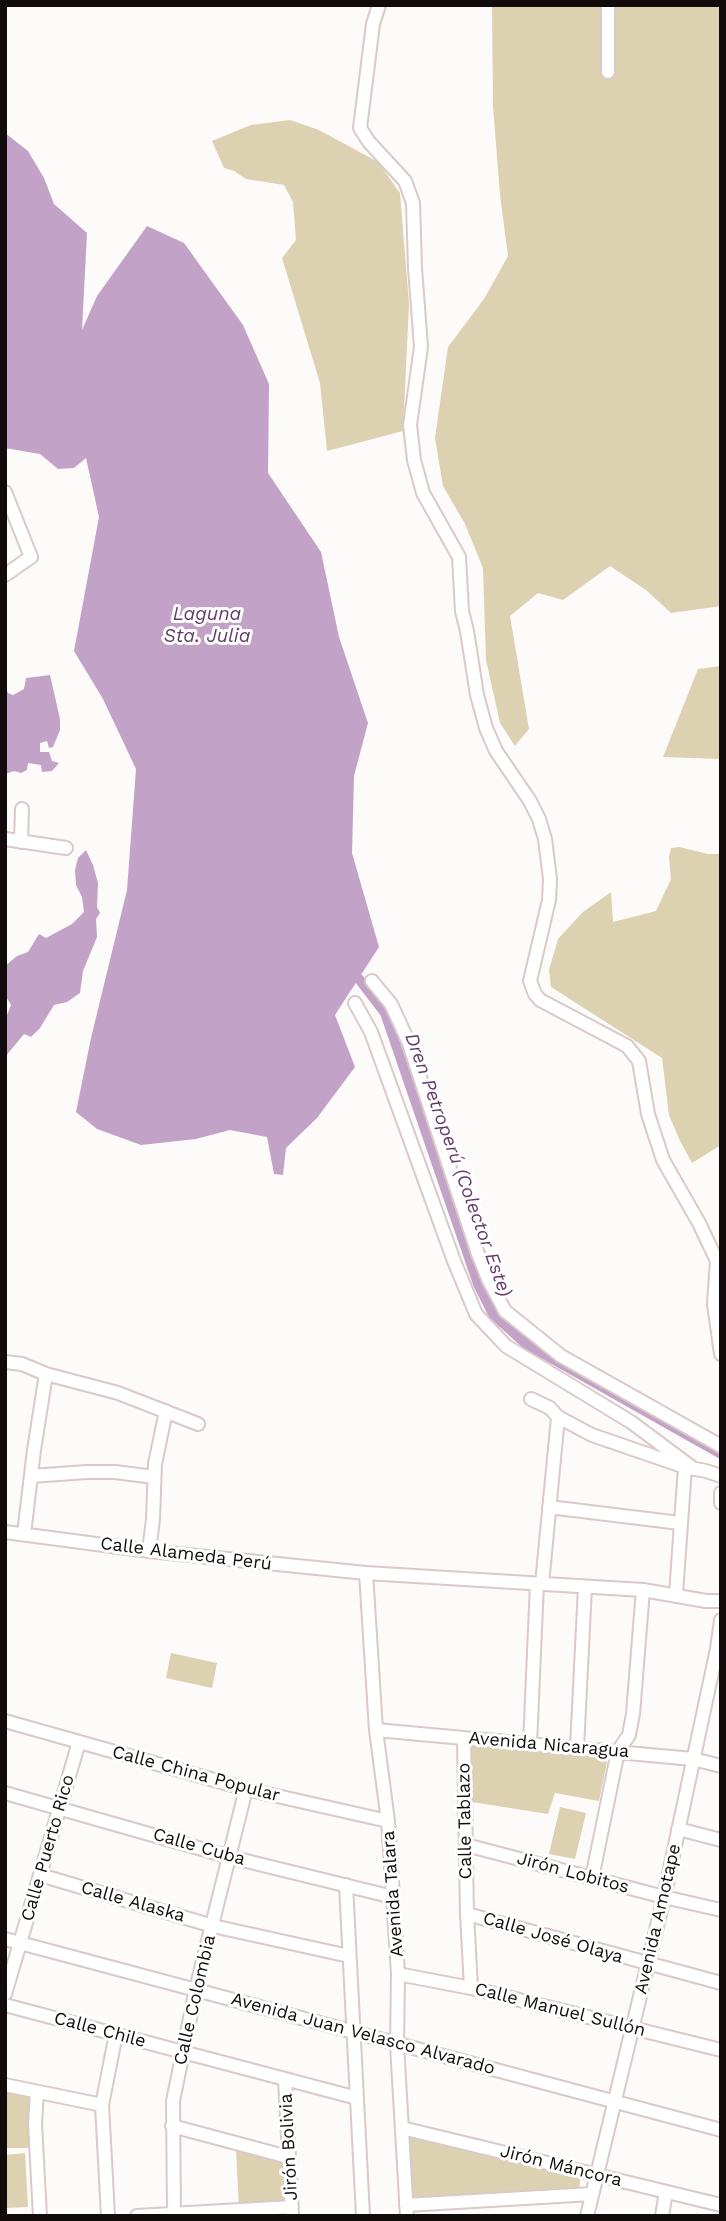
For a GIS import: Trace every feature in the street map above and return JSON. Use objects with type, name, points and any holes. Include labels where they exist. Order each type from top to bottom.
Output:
[{"type":"street","points":[[379,5],[373,24],[360,128],[369,142],[405,181],[413,203],[421,337],[410,425],[414,460],[423,493],[459,557],[462,611],[486,728],[496,751],[530,801],[545,839],[550,878],[549,900],[530,981],[540,1000],[626,1046],[639,1061],[648,1114],[663,1160],[699,1223],[717,1262],[714,1304],[721,1354]]},
{"type":"street","points":[[608,5],[608,72]]},
{"type":"street","points":[[5,492],[31,557],[5,575]]},
{"type":"street","points":[[21,842],[22,809]]},
{"type":"street","points":[[5,839],[66,848]]},
{"type":"street","points":[[372,981],[391,1004],[408,1041],[478,1254],[505,1311],[561,1356],[721,1446]]},
{"type":"street","points":[[355,1003],[371,1032],[476,1314],[506,1346],[631,1422],[690,1468]]},
{"type":"street","points":[[5,1362],[22,1364],[47,1374],[118,1393],[198,1424]]},
{"type":"street","points":[[24,1534],[47,1374]]},
{"type":"street","points":[[531,1399],[550,1408],[558,1418],[592,1435],[721,1476]]},
{"type":"street","points":[[149,1551],[154,1477],[166,1411]]},
{"type":"street","points":[[530,1744],[539,1584],[550,1507],[558,1418]]},
{"type":"street","points":[[676,1594],[680,1523],[690,1468]]},
{"type":"street","points":[[31,1476],[101,1472],[154,1477]]},
{"type":"street","points":[[721,1493],[721,1503]]},
{"type":"street","points":[[550,1507],[680,1523]]},
{"type":"street","name":"Calle Alameda Perú","points":[[5,1532],[149,1551],[366,1573],[643,1590],[721,1601]]},
{"type":"street","name":"Avenida Talara","points":[[366,1573],[376,1730],[388,1821],[398,1974],[397,2045],[406,2210]]},
{"type":"street","points":[[577,1748],[585,1587]]},
{"type":"street","points":[[592,1878],[618,1751],[628,1735],[633,1714],[643,1590]]},
{"type":"street","name":"Avenida Amotape","points":[[587,2216],[664,1897],[721,1620]]},
{"type":"street","name":"Calle China Popular","points":[[5,1721],[246,1789],[388,1821]]},
{"type":"street","name":"Avenida Nicaragua","points":[[376,1730],[618,1751],[693,1759],[721,1766]]},
{"type":"street","name":"Calle Tablazo","points":[[464,1738],[471,1988]]},
{"type":"street","name":"Calle Puerto Rico","points":[[5,1994],[79,1742]]},
{"type":"street","name":"Calle Colombia","points":[[174,2214],[173,2101],[195,1989],[246,1789]]},
{"type":"street","name":"Calle Cuba","points":[[5,1793],[230,1857],[393,1897]]},
{"type":"street","points":[[678,1829],[721,1840]]},
{"type":"street","name":"Jirón Lobitos","points":[[466,1846],[721,1910]]},
{"type":"street","name":"Calle Alaska","points":[[40,1875],[213,1926],[349,1956]]},
{"type":"street","points":[[346,1885],[363,2216]]},
{"type":"street","name":"Calle José Olaya","points":[[467,1914],[721,1983]]},
{"type":"street","name":"Avenida Juan Velasco Alvarado","points":[[5,1939],[721,2130]]},
{"type":"street","name":"Calle Manuel Sullón","points":[[398,1974],[471,1988],[721,2050]]},
{"type":"street","name":"Calle Chile","points":[[5,2005],[357,2098]]},
{"type":"street","points":[[108,2216],[102,2105],[116,2034]]},
{"type":"street","name":"Jirón Bolivia","points":[[285,2079],[292,2211]]},
{"type":"street","points":[[5,2085],[102,2105]]},
{"type":"street","points":[[37,2092],[35,2124],[40,2216]]},
{"type":"street","points":[[172,2126],[288,2157]]},
{"type":"street","name":"Jirón Máncora","points":[[402,2128],[721,2205]]},
{"type":"street","points":[[662,2216],[666,2192]]},
{"type":"street","points":[[406,2210],[592,2194]]},
{"type":"street","points":[[137,2216],[292,2211]]},
{"type":"shaded area","points":[[492,5],[721,5],[721,606],[671,613],[646,590],[610,566],[563,600],[538,593],[510,616],[529,729],[515,746],[500,723],[486,660],[483,568],[465,524],[443,486],[435,438],[448,347],[484,299],[508,256],[493,106]]},
{"type":"shaded area","points":[[290,120],[319,130],[378,162],[400,193],[409,304],[403,431],[327,451],[320,383],[282,258],[296,240],[293,202],[284,185],[246,179],[224,168],[212,141],[251,125]]},
{"type":"shaded area","points":[[721,666],[721,759],[663,757],[698,669]]},
{"type":"shaded area","points":[[679,847],[708,854],[721,854],[721,1145],[692,1163],[669,1115],[662,1058],[551,987],[549,970],[558,939],[583,912],[611,892],[613,922],[656,911],[671,879],[671,848]]},
{"type":"shaded area","points":[[171,1653],[217,1663],[212,1688],[166,1678]]},
{"type":"shaded area","points":[[472,1746],[608,1757],[599,1801],[555,1793],[548,1814],[472,1802]]},
{"type":"shaded area","points":[[560,1807],[586,1813],[575,1859],[549,1854]]},
{"type":"shaded area","points":[[5,2087],[29,2091],[30,2148],[5,2148]]},
{"type":"shaded area","points":[[407,2134],[581,2173],[579,2191],[409,2202]]},
{"type":"shaded area","points":[[236,2149],[286,2159],[288,2206],[239,2208]]},
{"type":"shaded area","points":[[25,2153],[28,2207],[5,2208],[5,2155]]},
{"type":"water","name":"Laguna Sta. Julia","points":[[5,133],[28,151],[44,178],[54,204],[87,233],[82,330],[97,296],[147,226],[184,243],[243,325],[269,384],[268,473],[321,552],[339,637],[368,723],[354,776],[352,853],[379,947],[335,1015],[355,1067],[317,1118],[286,1148],[283,1175],[274,1174],[267,1137],[230,1130],[196,1139],[141,1145],[97,1129],[76,1112],[127,890],[136,769],[103,699],[74,651],[99,517],[86,458],[74,468],[58,469],[40,454],[5,448]]},
{"type":"water","points":[[50,675],[60,730],[53,747],[49,748],[47,741],[40,743],[40,752],[49,752],[52,761],[59,763],[52,771],[42,772],[41,765],[28,763],[27,770],[21,773],[14,771],[5,774],[5,687],[8,693],[13,695],[24,689],[26,678]]},
{"type":"water","points":[[86,850],[98,883],[97,907],[100,913],[96,919],[97,937],[83,971],[80,993],[67,1002],[54,1005],[40,1028],[31,1037],[24,1034],[5,1057],[5,1020],[11,1005],[5,995],[5,966],[17,956],[28,952],[39,934],[46,938],[72,924],[84,912],[82,897],[76,885],[75,870],[78,858]]},
{"type":"waterway","name":"Dren Petroperú (Colector Este)","points":[[359,979],[385,1013],[478,1284],[493,1314],[526,1344],[721,1454]]}]
